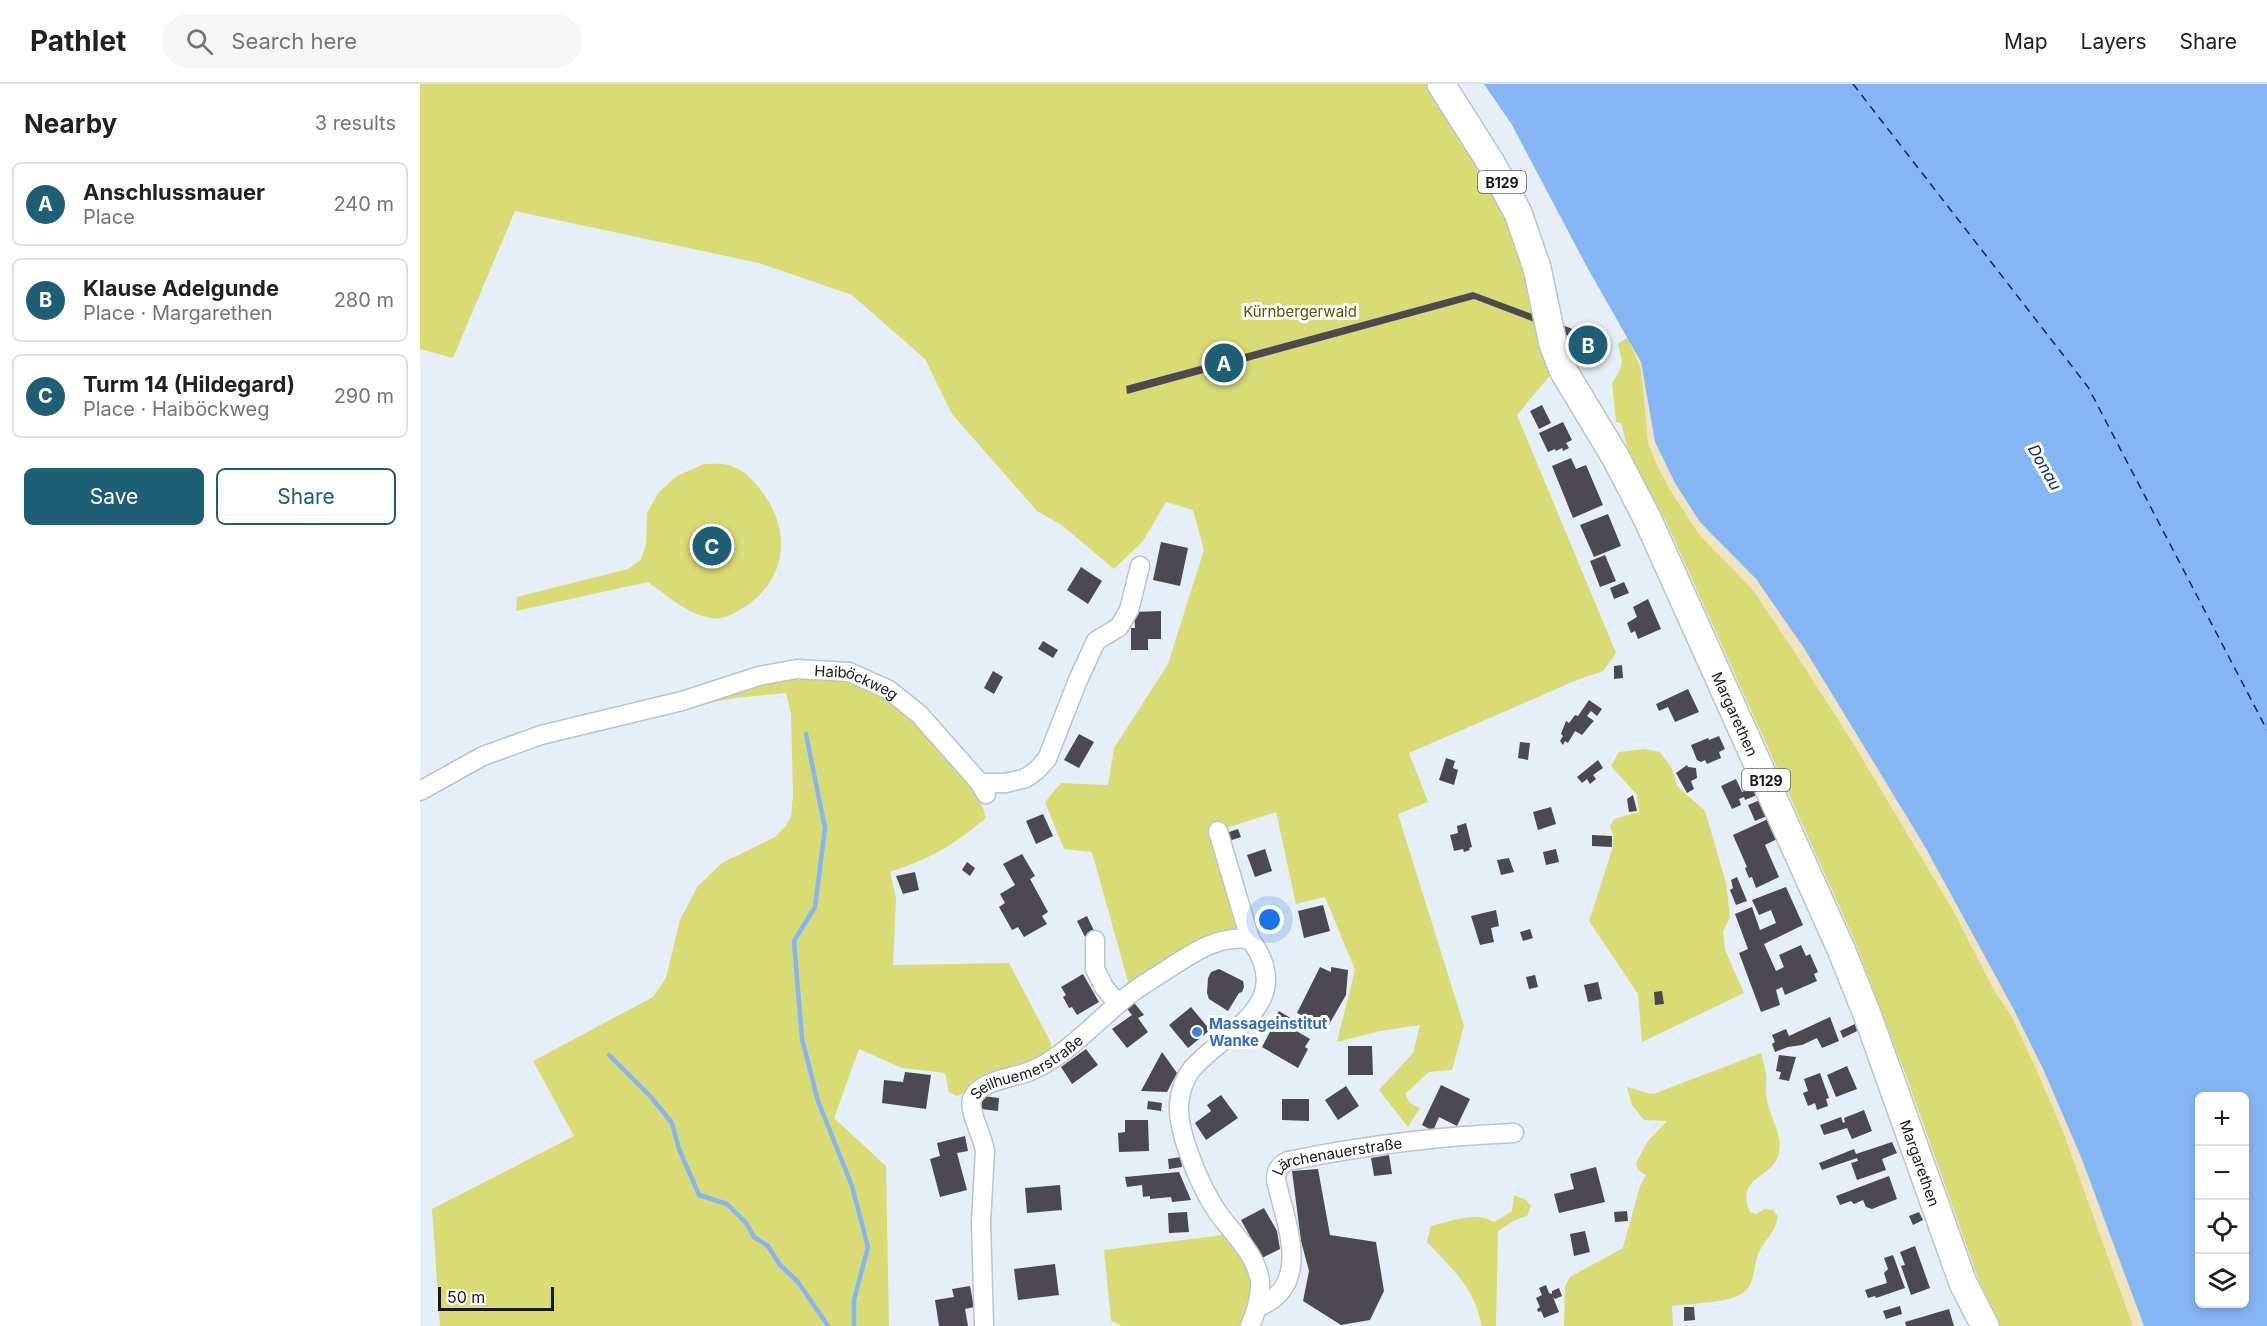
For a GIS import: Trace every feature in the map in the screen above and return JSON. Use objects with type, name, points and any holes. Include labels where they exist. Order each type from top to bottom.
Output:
[{"type":"main road","name":"Margarethen","points":[[1441,84],[1491,163],[1514,205],[1529,243],[1553,344],[1563,370],[1616,458],[1648,520],[1841,949],[1867,1014],[1963,1283],[1984,1326]]},
{"type":"main road","name":"Margarethen","points":[[1963,1283],[1972,1326]]},
{"type":"street","name":"Haiböckweg","points":[[420,791],[483,756],[541,735],[682,701],[759,676],[797,669],[849,672],[889,690],[919,714],[983,789],[1026,778],[1047,759],[1096,640],[1119,627],[1129,610],[1140,566]]},
{"type":"street","points":[[1218,831],[1250,939]]},
{"type":"street","name":"Seilhuemerstraße","points":[[984,1326],[981,1222],[985,1151],[983,1139],[971,1108],[972,1098],[978,1090],[988,1085],[1029,1072],[1045,1064],[1136,990],[1199,949],[1233,939],[1250,939]]},
{"type":"street","name":"Lärchenauerstraße","points":[[1250,939],[1262,957],[1265,969],[1263,994],[1254,1013],[1242,1026],[1190,1071],[1182,1088],[1179,1106],[1180,1124],[1186,1144],[1205,1190],[1216,1210],[1256,1265],[1260,1280],[1258,1307],[1250,1326]]},
{"type":"street","points":[[1095,940],[1095,969],[1104,987],[1118,1004]]},
{"type":"street","name":"Lärchenauerstraße","points":[[1258,1307],[1279,1292],[1292,1271],[1293,1254],[1276,1180],[1280,1166],[1294,1160],[1360,1149],[1473,1135],[1514,1133]]},
{"type":"green space","name":"Kürnbergerwald","points":[[420,84],[1427,84],[1495,193],[1512,226],[1552,373],[1517,415],[1616,653],[1603,671],[1577,680],[1409,753],[1428,802],[1398,814],[1464,1026],[1452,1070],[1429,1072],[1405,1094],[1410,1103],[1420,1108],[1408,1127],[1379,1090],[1413,1053],[1420,1025],[1380,1031],[1337,1042],[1355,970],[1325,897],[1296,904],[1276,812],[1211,833],[1240,923],[1238,931],[1129,985],[1092,852],[1064,849],[1045,802],[1061,783],[1108,785],[1114,748],[1168,664],[1204,550],[1193,510],[1166,502],[1143,541],[1114,569],[1063,526],[1037,511],[952,414],[925,359],[852,295],[759,263],[515,211],[453,358],[420,349]]},
{"type":"green space","points":[[1628,337],[1641,369],[1656,463],[1669,488],[1699,534],[1753,590],[1798,657],[1852,741],[1953,910],[1993,988],[2012,1017],[2063,1131],[2133,1326],[1995,1326],[1908,1081],[1854,939],[1665,519],[1629,454],[1621,423],[1616,422],[1612,383],[1620,370],[1622,361],[1618,344]]},
{"type":"green space","points":[[704,464],[725,464],[741,471],[758,487],[774,511],[779,527],[780,558],[775,573],[756,599],[730,615],[711,618],[686,609],[648,582],[516,611],[517,597],[628,569],[641,560],[646,544],[647,513],[659,492],[677,476]]},
{"type":"green space","points":[[828,673],[884,691],[975,785],[986,818],[941,850],[918,862],[890,872],[896,898],[893,965],[1009,963],[1050,1041],[1053,1053],[957,1096],[949,1092],[945,1073],[902,1068],[859,1049],[834,1118],[886,1166],[889,1326],[440,1326],[432,1209],[574,1136],[533,1061],[653,997],[666,978],[680,920],[698,886],[722,863],[775,837],[791,817],[793,795],[791,714],[786,693],[735,698],[665,712],[731,689]]},
{"type":"green space","points":[[1645,749],[1660,752],[1672,769],[1677,786],[1705,811],[1726,883],[1730,917],[1723,932],[1725,950],[1744,993],[1642,1042],[1638,994],[1589,921],[1613,847],[1610,826],[1614,819],[1639,812],[1637,795],[1611,766],[1619,752]]},
{"type":"green space","points":[[1761,1053],[1766,1075],[1767,1101],[1780,1145],[1776,1161],[1751,1184],[1746,1200],[1750,1212],[1756,1214],[1765,1209],[1773,1210],[1778,1216],[1773,1231],[1759,1252],[1748,1288],[1724,1300],[1672,1306],[1673,1326],[1564,1326],[1565,1286],[1570,1277],[1623,1248],[1640,1186],[1646,1175],[1638,1170],[1636,1163],[1648,1141],[1667,1121],[1644,1120],[1632,1105],[1627,1087],[1651,1094],[1656,1093]]},
{"type":"green space","points":[[1514,1195],[1526,1200],[1531,1206],[1527,1216],[1515,1220],[1498,1231],[1496,1326],[1482,1326],[1474,1300],[1468,1290],[1427,1242],[1431,1226],[1471,1217],[1494,1222],[1512,1211]]},
{"type":"green space","points":[[1223,1235],[1248,1269],[1253,1286],[1243,1326],[1122,1326],[1111,1321],[1104,1250]]},
{"type":"sand","points":[[1628,337],[1641,362],[1655,442],[1700,522],[1756,579],[1804,648],[1924,845],[2013,1008],[2044,1071],[2081,1157],[2144,1326],[2133,1326],[2063,1131],[2012,1017],[1993,988],[1953,910],[1852,741],[1753,590],[1699,534],[1669,488],[1648,443],[1641,369]]},
{"type":"water","name":"Donau","points":[[1484,84],[2267,84],[2267,1326],[2144,1326],[2081,1157],[2044,1071],[2013,1008],[1924,845],[1804,648],[1756,579],[1700,522],[1675,483],[1655,442],[1641,362],[1587,267],[1512,125]]},
{"type":"building","points":[[1473,292],[1535,315],[1537,323],[1474,299],[1127,394],[1126,386]]},
{"type":"building","points":[[1557,323],[1606,342],[1604,349],[1599,347],[1592,365],[1566,356],[1573,338],[1559,332]]},
{"type":"building","points":[[1542,405],[1551,423],[1539,429],[1530,411]]},
{"type":"building","points":[[1563,422],[1572,440],[1566,443],[1569,448],[1563,451],[1562,448],[1548,452],[1539,433]]},
{"type":"building","points":[[1571,458],[1576,469],[1586,465],[1603,505],[1573,518],[1552,466]]},
{"type":"building","points":[[1608,514],[1621,546],[1594,557],[1580,525]]},
{"type":"building","points":[[1161,542],[1188,548],[1180,586],[1153,580]]},
{"type":"building","points":[[1605,555],[1616,581],[1600,587],[1590,561]]},
{"type":"building","points":[[1081,567],[1102,581],[1088,604],[1067,590]]},
{"type":"building","points":[[1624,582],[1629,593],[1614,599],[1610,588]]},
{"type":"building","points":[[1648,599],[1661,629],[1638,639],[1635,631],[1631,633],[1627,623],[1637,617],[1633,607]]},
{"type":"building","points":[[1161,611],[1161,639],[1148,639],[1148,650],[1131,650],[1131,628],[1135,628],[1134,612]]},
{"type":"building","points":[[1043,641],[1058,650],[1053,658],[1038,649]]},
{"type":"building","points":[[1622,665],[1623,678],[1614,679],[1614,666]]},
{"type":"building","points":[[993,671],[1003,677],[994,694],[984,688]]},
{"type":"building","points":[[1688,689],[1699,712],[1675,722],[1668,707],[1659,711],[1656,704]]},
{"type":"building","points":[[1589,700],[1602,709],[1597,716],[1591,711],[1587,716],[1594,721],[1582,735],[1575,731],[1568,743],[1565,741],[1563,745],[1560,741],[1566,721],[1569,723],[1575,715],[1578,716]]},
{"type":"building","points":[[1079,734],[1094,742],[1079,768],[1064,760]]},
{"type":"building","points":[[1719,736],[1725,749],[1719,752],[1721,758],[1707,764],[1705,760],[1701,762],[1697,760],[1691,745]]},
{"type":"building","points":[[1520,742],[1530,743],[1528,760],[1518,758]]},
{"type":"building","points":[[1446,758],[1455,761],[1453,768],[1458,770],[1454,785],[1439,780]]},
{"type":"building","points":[[1598,760],[1603,768],[1593,775],[1596,779],[1590,784],[1587,779],[1582,783],[1577,777]]},
{"type":"building","points":[[1687,765],[1696,768],[1697,778],[1691,781],[1694,789],[1687,793],[1676,773]]},
{"type":"building","points":[[1736,779],[1742,792],[1754,787],[1757,795],[1745,800],[1744,797],[1739,799],[1741,805],[1732,809],[1721,786]]},
{"type":"building","points":[[1633,795],[1637,811],[1629,812],[1627,799]]},
{"type":"building","points":[[1760,800],[1767,816],[1755,821],[1748,805]]},
{"type":"building","points":[[1551,807],[1556,824],[1538,830],[1533,812]]},
{"type":"building","points":[[1043,814],[1053,836],[1036,844],[1026,821]]},
{"type":"building","points":[[1768,819],[1777,839],[1765,845],[1779,877],[1756,888],[1752,877],[1749,878],[1745,868],[1747,867],[1733,835]]},
{"type":"building","points":[[1466,823],[1472,847],[1464,852],[1463,849],[1454,851],[1450,835],[1458,833],[1457,826]]},
{"type":"building","points":[[1238,829],[1241,837],[1229,841],[1226,833]]},
{"type":"building","points":[[1592,835],[1612,836],[1612,847],[1592,846]]},
{"type":"building","points":[[1265,849],[1272,871],[1255,877],[1247,855]]},
{"type":"building","points":[[1556,849],[1559,862],[1546,865],[1543,852]]},
{"type":"building","points":[[1022,854],[1035,876],[1030,879],[1048,912],[1042,916],[1047,924],[1024,937],[1018,927],[1012,930],[999,907],[1005,903],[1000,894],[1015,885],[1003,864]]},
{"type":"building","points":[[1509,858],[1514,872],[1501,875],[1497,860]]},
{"type":"building","points":[[967,862],[975,868],[970,876],[962,870]]},
{"type":"building","points":[[915,872],[919,890],[903,894],[896,876]]},
{"type":"building","points":[[1737,877],[1747,901],[1736,905],[1730,890],[1733,888],[1731,880]]},
{"type":"building","points":[[1786,887],[1803,925],[1764,944],[1776,971],[1784,967],[1779,955],[1801,945],[1806,956],[1810,954],[1818,972],[1814,974],[1817,981],[1785,995],[1782,987],[1776,990],[1780,1005],[1761,1012],[1739,953],[1748,949],[1735,914],[1752,907],[1760,930],[1776,923],[1771,910],[1759,915],[1752,900]]},
{"type":"building","points":[[1323,905],[1330,931],[1304,938],[1298,911]]},
{"type":"building","points":[[1496,910],[1499,926],[1491,928],[1494,942],[1480,945],[1471,916]]},
{"type":"building","points":[[1258,911],[1267,912],[1267,927],[1257,926]]},
{"type":"building","points":[[1087,916],[1095,933],[1085,937],[1077,921]]},
{"type":"building","points":[[1530,929],[1533,938],[1523,941],[1520,932]]},
{"type":"building","points":[[1320,967],[1331,972],[1331,967],[1348,970],[1346,995],[1327,1028],[1297,1013]]},
{"type":"building","points":[[1219,969],[1243,981],[1242,992],[1239,993],[1228,1011],[1209,999],[1207,993],[1208,978],[1211,972]]},
{"type":"building","points":[[1083,974],[1099,1002],[1077,1015],[1072,1007],[1069,1008],[1063,997],[1066,995],[1061,987]]},
{"type":"building","points":[[1535,975],[1538,987],[1529,989],[1526,977]]},
{"type":"building","points":[[1598,982],[1602,999],[1588,1002],[1584,985]]},
{"type":"building","points":[[1662,991],[1664,1004],[1655,1005],[1654,992]]},
{"type":"building","points":[[1132,1000],[1144,1015],[1138,1018],[1148,1032],[1127,1048],[1112,1029],[1132,1015],[1125,1006]]},
{"type":"building","points":[[1191,1007],[1210,1030],[1188,1048],[1169,1025]]},
{"type":"building","points":[[1279,1011],[1297,1022],[1293,1029],[1310,1039],[1305,1047],[1308,1049],[1298,1068],[1262,1047],[1271,1030],[1268,1028]]},
{"type":"building","points":[[1830,1017],[1839,1041],[1822,1048],[1817,1038],[1802,1045],[1775,1052],[1772,1035],[1786,1029],[1789,1036]]},
{"type":"building","points":[[1855,1024],[1857,1031],[1843,1038],[1840,1031]]},
{"type":"building","points":[[1348,1046],[1372,1046],[1373,1075],[1348,1075]]},
{"type":"building","points":[[1086,1049],[1098,1065],[1072,1084],[1061,1067]]},
{"type":"building","points":[[1162,1052],[1177,1073],[1167,1092],[1141,1091]]},
{"type":"building","points":[[1779,1055],[1796,1057],[1789,1081],[1779,1079],[1781,1072],[1776,1071]]},
{"type":"building","points":[[1847,1066],[1857,1089],[1836,1097],[1827,1075]]},
{"type":"building","points":[[905,1072],[931,1075],[926,1109],[882,1103],[884,1080],[903,1082]]},
{"type":"building","points":[[1820,1073],[1829,1098],[1826,1099],[1828,1106],[1817,1110],[1815,1103],[1808,1106],[1803,1093],[1808,1091],[1804,1079]]},
{"type":"building","points":[[1441,1085],[1470,1099],[1457,1126],[1439,1117],[1433,1131],[1422,1125]]},
{"type":"building","points":[[1346,1086],[1359,1106],[1338,1120],[1325,1100]]},
{"type":"building","points":[[1221,1095],[1238,1118],[1206,1140],[1195,1123],[1211,1111],[1207,1105]]},
{"type":"building","points":[[983,1096],[999,1098],[998,1111],[981,1109]]},
{"type":"building","points":[[1282,1099],[1309,1099],[1309,1121],[1282,1120]]},
{"type":"building","points":[[1148,1101],[1162,1103],[1161,1111],[1147,1109]]},
{"type":"building","points":[[1864,1110],[1872,1131],[1852,1139],[1847,1128],[1824,1135],[1820,1125],[1841,1117],[1843,1123],[1844,1118]]},
{"type":"building","points":[[1125,1120],[1148,1120],[1149,1151],[1119,1152],[1118,1133],[1125,1132]]},
{"type":"building","points":[[965,1136],[968,1151],[957,1153],[967,1190],[940,1197],[930,1159],[940,1156],[937,1143]]},
{"type":"building","points":[[1892,1142],[1897,1153],[1882,1159],[1886,1170],[1857,1180],[1851,1163],[1858,1161],[1857,1158],[1822,1170],[1819,1163],[1854,1149],[1856,1154]]},
{"type":"building","points":[[1389,1155],[1392,1174],[1374,1176],[1371,1158]]},
{"type":"building","points":[[1181,1157],[1182,1167],[1169,1169],[1168,1159]]},
{"type":"building","points":[[1596,1167],[1605,1202],[1559,1213],[1554,1194],[1574,1189],[1570,1174]]},
{"type":"building","points":[[1318,1169],[1330,1235],[1376,1242],[1384,1291],[1370,1320],[1341,1325],[1303,1301],[1309,1271],[1301,1241],[1292,1171]]},
{"type":"building","points":[[1179,1172],[1191,1200],[1172,1202],[1171,1197],[1150,1199],[1150,1196],[1143,1197],[1142,1185],[1127,1187],[1125,1177]]},
{"type":"building","points":[[1889,1176],[1897,1199],[1872,1209],[1866,1207],[1863,1200],[1854,1204],[1851,1201],[1840,1205],[1836,1196]]},
{"type":"building","points":[[1060,1185],[1062,1210],[1027,1213],[1025,1188]]},
{"type":"building","points":[[1264,1208],[1277,1231],[1280,1249],[1262,1258],[1241,1220]]},
{"type":"building","points":[[1627,1211],[1628,1221],[1615,1222],[1614,1212]]},
{"type":"building","points":[[1187,1212],[1189,1232],[1169,1233],[1168,1213]]},
{"type":"building","points":[[1919,1212],[1923,1220],[1913,1225],[1909,1216]]},
{"type":"building","points":[[1585,1231],[1590,1252],[1574,1256],[1570,1234]]},
{"type":"building","points":[[1915,1246],[1930,1288],[1911,1295],[1901,1266],[1905,1265],[1900,1252]]},
{"type":"building","points":[[1893,1255],[1905,1288],[1876,1298],[1875,1296],[1868,1298],[1865,1290],[1887,1283],[1884,1273],[1888,1269],[1884,1258]]},
{"type":"building","points":[[1055,1264],[1059,1295],[1018,1300],[1014,1269]]},
{"type":"building","points":[[1546,1285],[1549,1293],[1552,1294],[1552,1291],[1559,1288],[1562,1296],[1555,1299],[1553,1297],[1559,1312],[1544,1318],[1541,1311],[1538,1312],[1537,1309],[1540,1307],[1536,1298],[1542,1295],[1539,1288]]},
{"type":"building","points":[[970,1286],[974,1307],[965,1309],[968,1326],[939,1326],[935,1300],[954,1297],[952,1289]]},
{"type":"building","points":[[1900,1306],[1902,1314],[1886,1319],[1883,1311]]},
{"type":"building","points":[[1684,1307],[1694,1307],[1695,1320],[1684,1321]]},
{"type":"building","points":[[1949,1309],[1954,1326],[1906,1326],[1905,1322]]},
{"type":"waterway","points":[[806,734],[825,828],[815,907],[794,941],[802,1039],[818,1101],[852,1186],[868,1247],[854,1300],[854,1326]]},
{"type":"waterway","points":[[609,1055],[651,1097],[672,1123],[679,1149],[699,1195],[727,1204],[746,1223],[754,1237],[768,1246],[780,1265],[798,1282],[828,1326]]},
{"type":"ferry route","points":[[1853,84],[2088,387],[2267,730]]},
{"type":"place","name":"Klause Adelgunde","points":[[1588,345]]},
{"type":"place","name":"Anschlussmauer","points":[[1224,363]]},
{"type":"place","name":"Turm 14 (Hildegard)","points":[[712,546]]},
{"type":"place","name":"Massageinstitut Wanke","points":[[1197,1032]]}]
